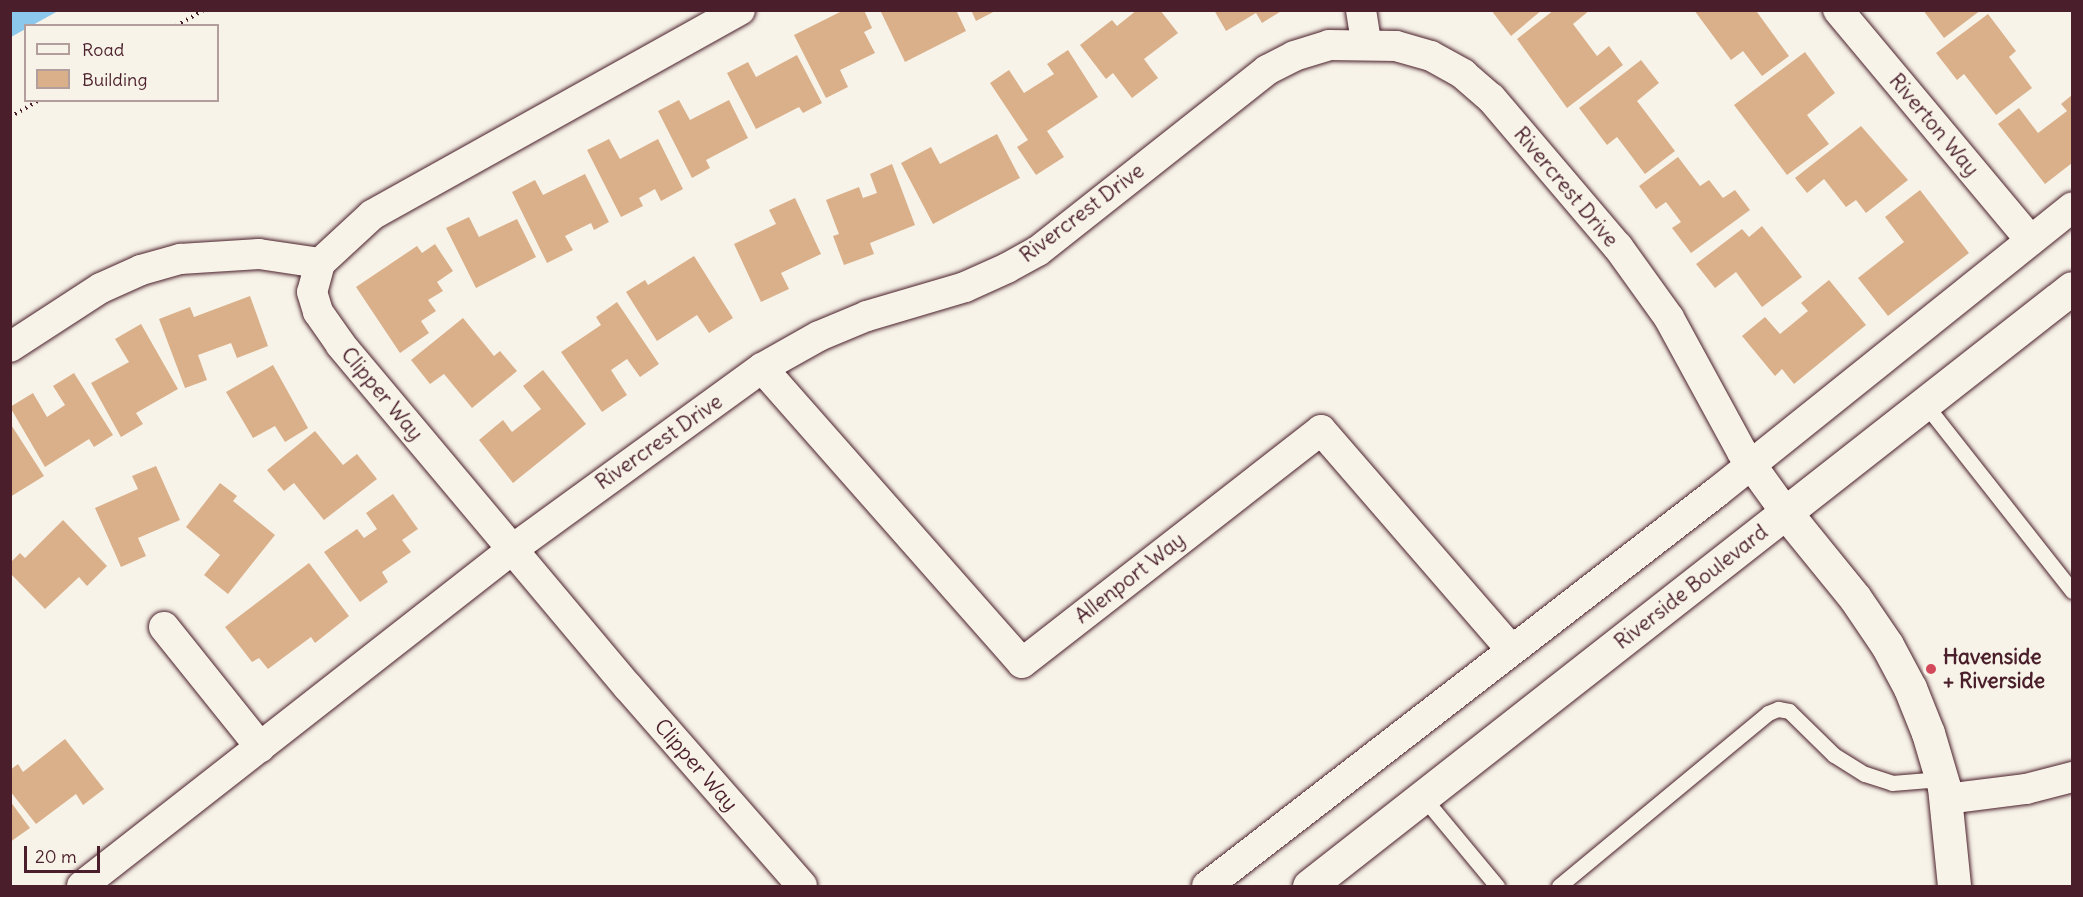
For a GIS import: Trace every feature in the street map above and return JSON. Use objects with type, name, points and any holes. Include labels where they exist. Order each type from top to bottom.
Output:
[{"type":"main road","name":"Riverside Boulevard","points":[[1309,886],[2073,288]]},
{"type":"main road","points":[[1786,513],[1856,598],[1887,645],[1928,733],[1944,789],[1954,886]]},
{"type":"street","points":[[10,347],[101,288],[141,270],[180,259],[259,254],[320,263],[372,215],[740,10]]},
{"type":"street","points":[[1361,10],[1366,43]]},
{"type":"street","name":"Riverton Way","points":[[1838,10],[2030,240]]},
{"type":"street","name":"Rivercrest Drive","points":[[82,886],[514,548],[762,368],[819,336],[867,316],[965,287],[1038,251],[1267,70],[1294,56],[1329,45],[1366,43],[1396,46],[1431,56],[1463,74],[1491,98],[1618,247],[1669,318],[1751,464],[1786,513]]},
{"type":"street","points":[[1207,886],[1510,648],[1751,464],[2073,208]]},
{"type":"street","name":"Clipper Way","points":[[320,263],[312,292],[318,312],[340,344],[514,548],[628,687],[802,886]]},
{"type":"street","name":"Allenport Way","points":[[762,368],[1022,663],[1321,430],[1510,648]]},
{"type":"street","points":[[164,627],[260,747]]},
{"type":"street","points":[[1944,789],[2026,789],[2073,777]]},
{"type":"lane","points":[[1925,404],[2073,591]]},
{"type":"lane","points":[[1558,886],[1768,713],[1778,709],[1789,711],[1834,755],[1865,774],[1892,783],[1944,789]]},
{"type":"lane","points":[[1423,797],[1497,886]]},
{"type":"path","points":[[180,24],[204,10]]},
{"type":"path","points":[[10,117],[36,102]]},
{"type":"water","points":[[11,10],[58,10],[34,24],[24,24],[24,30],[11,37]]},
{"type":"building","points":[[844,10],[864,10],[872,28],[864,32],[875,53],[840,70],[848,87],[826,98],[794,35]]},
{"type":"building","points":[[880,10],[956,10],[966,31],[905,62]]},
{"type":"building","points":[[971,10],[997,10],[976,21]]},
{"type":"building","points":[[1137,10],[1160,10],[1178,33],[1144,59],[1158,78],[1132,98],[1113,73],[1106,79],[1080,45],[1112,20],[1117,26]]},
{"type":"building","points":[[1214,10],[1283,10],[1262,23],[1256,13],[1226,31]]},
{"type":"building","points":[[1491,10],[1542,10],[1511,36]]},
{"type":"building","points":[[1554,10],[1590,10],[1573,24],[1597,56],[1609,46],[1623,65],[1567,108],[1517,39]]},
{"type":"building","points":[[1694,10],[1759,10],[1757,12],[1789,56],[1762,76],[1743,51],[1731,60]]},
{"type":"building","points":[[1923,10],[1981,10],[1944,38]]},
{"type":"building","points":[[1988,14],[2016,51],[2009,57],[2032,88],[1996,115],[1964,74],[1957,80],[1936,53]]},
{"type":"building","points":[[1068,50],[1098,97],[1047,131],[1064,157],[1036,175],[1017,147],[1028,140],[990,83],[1009,70],[1024,93],[1054,74],[1047,64]]},
{"type":"building","points":[[1805,52],[1835,93],[1807,115],[1829,144],[1787,175],[1734,105]]},
{"type":"building","points":[[797,55],[822,103],[803,113],[799,107],[756,129],[727,73],[748,62],[756,77]]},
{"type":"building","points":[[1641,60],[1659,83],[1637,101],[1675,151],[1645,174],[1617,137],[1607,145],[1579,108]]},
{"type":"building","points":[[2072,95],[2072,163],[2045,184],[1998,124],[2019,108],[2038,133],[2067,111],[2061,104]]},
{"type":"building","points":[[679,100],[690,120],[729,100],[748,138],[706,160],[710,168],[692,178],[658,111]]},
{"type":"building","points":[[1861,126],[1908,180],[1866,213],[1856,200],[1846,207],[1824,179],[1807,193],[1795,178]]},
{"type":"building","points":[[997,134],[1020,178],[933,224],[901,163],[931,147],[940,164]]},
{"type":"building","points":[[609,139],[620,159],[658,139],[683,189],[661,201],[655,189],[639,198],[643,206],[621,217],[587,150]]},
{"type":"building","points":[[1678,157],[1700,186],[1709,180],[1723,198],[1735,190],[1750,210],[1691,253],[1672,228],[1681,222],[1666,202],[1656,209],[1639,186]]},
{"type":"building","points":[[892,164],[915,225],[870,243],[874,254],[844,265],[833,236],[839,234],[826,200],[859,187],[863,198],[877,193],[870,174]]},
{"type":"building","points":[[585,174],[609,222],[594,230],[591,223],[565,236],[573,250],[547,263],[512,192],[535,180],[543,195]]},
{"type":"building","points":[[1920,190],[1969,253],[1888,316],[1858,278],[1904,242],[1885,217]]},
{"type":"building","points":[[795,198],[821,254],[781,273],[789,289],[761,302],[734,244],[776,224],[769,210]]},
{"type":"building","points":[[469,217],[479,237],[517,219],[536,257],[476,288],[446,228]]},
{"type":"building","points":[[1762,226],[1802,277],[1762,307],[1736,272],[1715,288],[1696,264],[1742,229],[1749,237]]},
{"type":"building","points":[[435,244],[453,271],[437,282],[443,291],[428,300],[436,311],[421,321],[429,333],[400,353],[356,287],[417,246],[422,253]]},
{"type":"building","points":[[694,256],[733,318],[709,333],[697,315],[657,341],[626,292],[645,280],[648,285]]},
{"type":"building","points":[[1829,280],[1866,325],[1794,384],[1782,369],[1775,376],[1742,336],[1765,317],[1780,334],[1808,311],[1801,303]]},
{"type":"building","points":[[250,296],[268,346],[237,358],[231,343],[198,355],[207,380],[185,388],[159,319],[190,307],[194,317]]},
{"type":"building","points":[[617,302],[659,364],[640,377],[627,359],[611,370],[627,395],[602,412],[561,352],[601,325],[596,317]]},
{"type":"building","points":[[463,318],[494,356],[500,351],[517,371],[472,408],[444,374],[430,384],[411,360]]},
{"type":"building","points":[[141,324],[178,389],[136,413],[143,424],[121,437],[91,383],[129,362],[115,339]]},
{"type":"building","points":[[273,365],[308,428],[285,442],[275,426],[253,438],[226,392]]},
{"type":"building","points":[[543,370],[586,424],[513,483],[479,440],[503,420],[512,432],[541,409],[523,386]]},
{"type":"building","points":[[74,373],[113,435],[94,447],[89,439],[45,467],[10,407],[33,393],[47,417],[65,405],[53,386]]},
{"type":"building","points":[[10,423],[44,476],[10,497]]},
{"type":"building","points":[[315,431],[343,465],[357,454],[377,479],[324,520],[294,483],[284,491],[267,470]]},
{"type":"building","points":[[156,466],[180,520],[138,538],[146,556],[121,567],[95,508],[138,489],[132,476]]},
{"type":"building","points":[[220,483],[237,496],[233,501],[275,535],[228,594],[204,575],[220,555],[186,527]]},
{"type":"building","points":[[393,494],[418,529],[402,540],[411,552],[382,572],[388,582],[360,602],[324,552],[357,529],[364,538],[377,529],[366,513]]},
{"type":"building","points":[[63,520],[107,566],[87,586],[79,577],[45,609],[10,573],[10,563],[20,553],[25,558]]},
{"type":"building","points":[[309,563],[349,616],[315,643],[311,637],[268,669],[259,658],[252,662],[225,627]]},
{"type":"building","points":[[65,739],[104,789],[83,805],[76,794],[36,824],[10,791],[10,770],[18,764],[23,772]]},
{"type":"building","points":[[10,801],[30,828],[10,842]]},
{"type":"place","name":"Havenside + Riverside","points":[[1931,669]]}]
